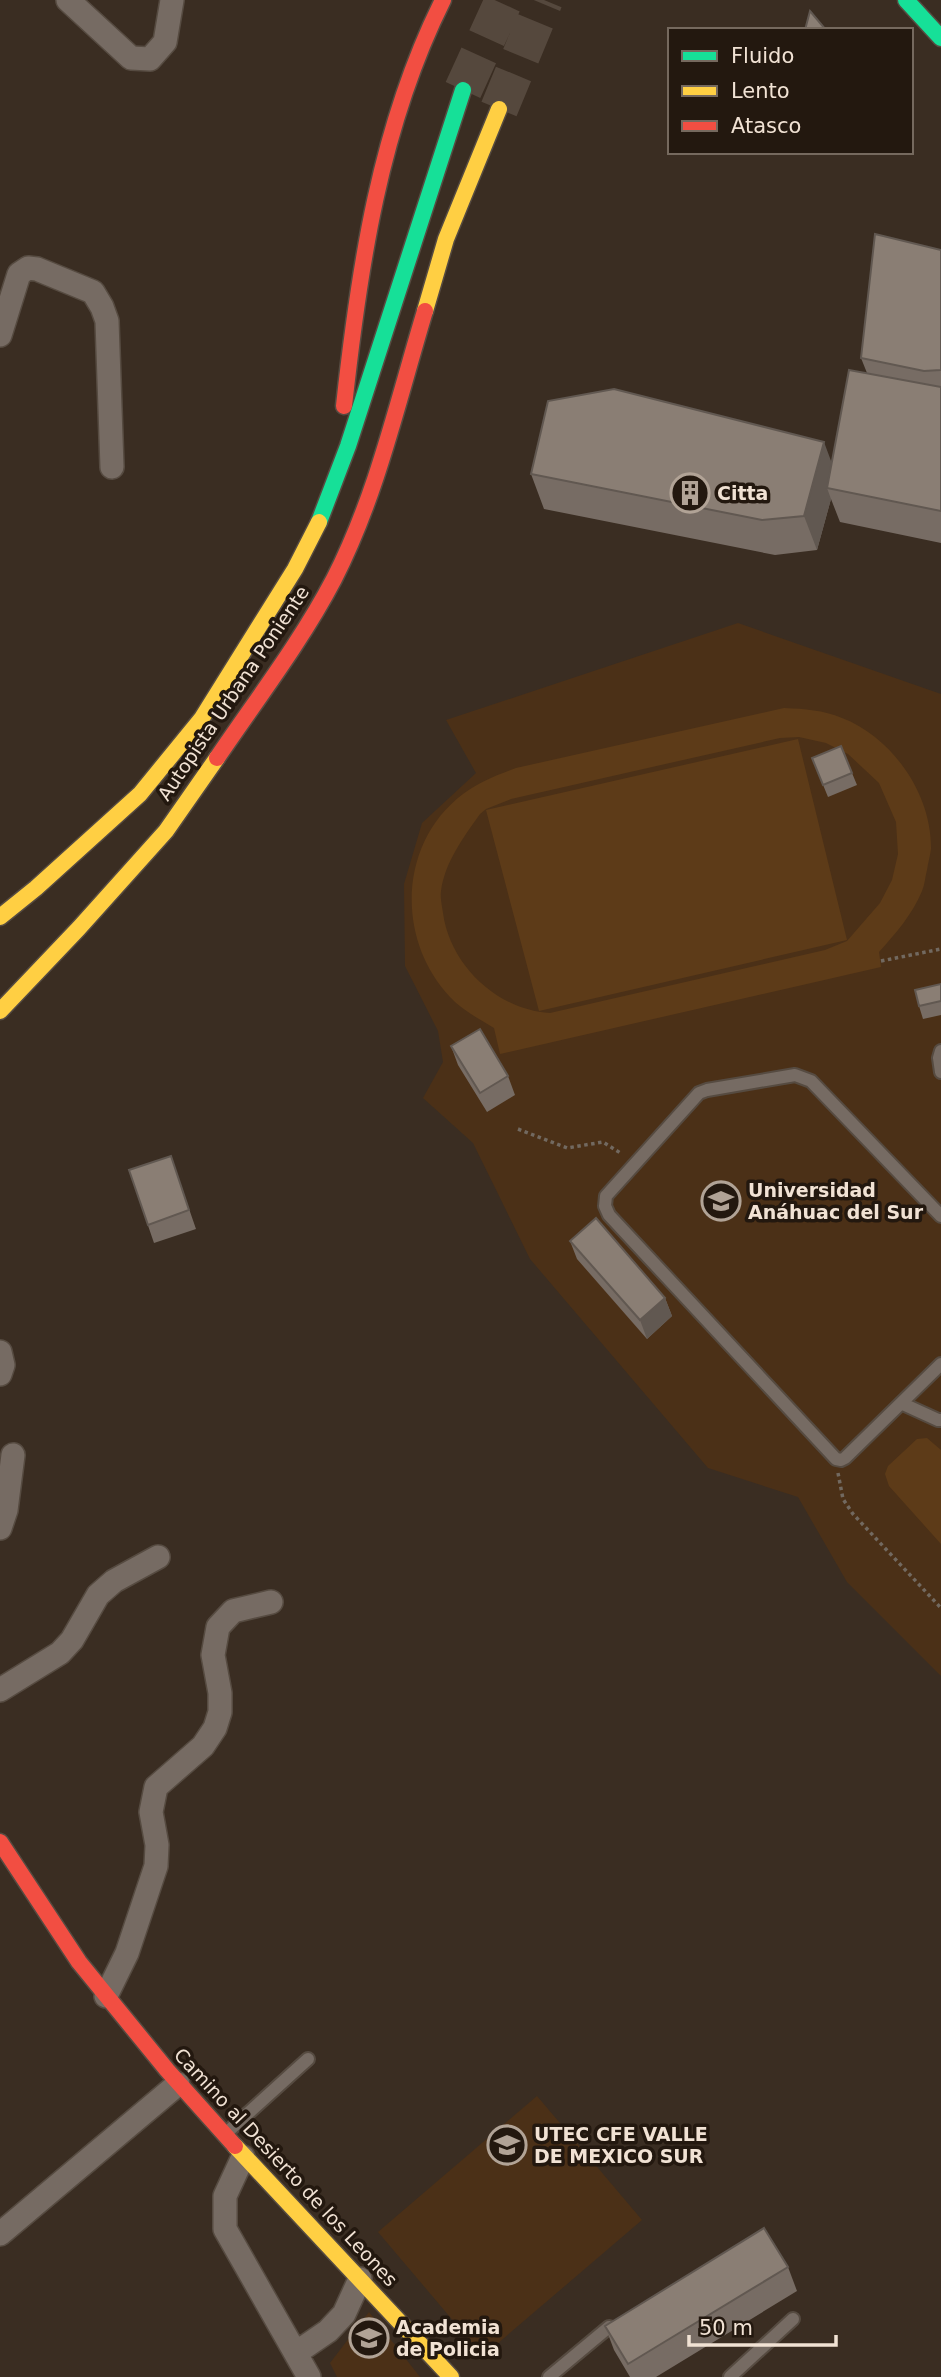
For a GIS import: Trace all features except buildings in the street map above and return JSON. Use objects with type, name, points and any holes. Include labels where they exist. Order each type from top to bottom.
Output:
[{"type":"main road","points":[[348,446],[343,418],[348,360],[370,231],[390,136],[427,29],[443,0]]},
{"type":"main road","points":[[906,0],[941,38]]},
{"type":"main road","name":"Autopista Urbana Poniente","points":[[0,917],[140,794],[202,718],[295,569],[325,511],[348,446],[463,90]]},
{"type":"main road","name":"Autopista Urbana Poniente","points":[[0,1011],[166,831],[294,646],[334,578],[369,498],[446,239],[499,109]]},
{"type":"main road","name":"Camino al Desierto de los Leones","points":[[0,1842],[78,1961],[178,2084],[243,2157],[451,2377]]},
{"type":"street","points":[[68,0],[131,58],[150,58],[165,42],[172,0]]},
{"type":"street","points":[[0,335],[19,274],[28,268],[37,269],[93,292],[107,321],[112,467]]},
{"type":"street","points":[[0,1352],[3,1365],[0,1374]]},
{"type":"street","points":[[0,1528],[6,1510],[13,1455]]},
{"type":"street","points":[[0,1690],[60,1653],[72,1640],[98,1595],[114,1581],[158,1557]]},
{"type":"street","points":[[106,1996],[127,1952],[156,1866],[157,1845],[151,1812],[156,1787],[203,1746],[215,1728],[220,1712],[220,1693],[213,1655],[218,1627],[233,1611],[271,1602]]},
{"type":"street","points":[[0,2234],[178,2084]]},
{"type":"street","points":[[243,2157],[225,2196],[225,2229],[309,2377]]},
{"type":"street","points":[[296,2353],[328,2331],[344,2314],[360,2279]]},
{"type":"lane","points":[[941,1051],[941,1072]]},
{"type":"lane","points":[[941,1216],[811,1081],[794,1074],[699,1093],[606,1196],[605,1206],[608,1215],[836,1459],[845,1458],[941,1364]]},
{"type":"lane","points":[[903,1404],[941,1420]]},
{"type":"lane","points":[[223,2135],[308,2059]]},
{"type":"lane","points":[[730,2377],[793,2319]]},
{"type":"lane","points":[[549,2377],[609,2328]]},
{"type":"path","points":[[881,961],[941,949]]},
{"type":"path","points":[[518,1129],[567,1148],[603,1142],[634,1166]]},
{"type":"path","points":[[836,1459],[843,1499],[853,1514],[941,1608]]},
{"type":"shaded area","name":"Universidad Anáhuac del Sur","points":[[738,623],[941,694],[941,1676],[847,1582],[798,1497],[708,1468],[530,1259],[473,1143],[423,1098],[443,1062],[438,1031],[405,966],[404,884],[422,823],[476,773],[446,720]]},
{"type":"shaded area","points":[[784,708],[828,713],[860,727],[877,739],[906,770],[916,788],[930,828],[931,849],[924,886],[908,916],[879,952],[881,967],[500,1054],[494,1028],[455,1002],[432,974],[420,948],[413,921],[412,892],[416,865],[426,838],[442,814],[469,790],[516,768]],"holes":[[[799,737],[826,743],[848,754],[879,783],[896,822],[898,854],[892,880],[880,903],[847,941],[825,950],[550,1013],[530,1010],[495,994],[466,967],[455,950],[443,913],[443,880],[461,841],[486,809],[511,799],[780,738]]]},
{"type":"shaded area","points":[[798,739],[847,940],[539,1011],[486,810]]},
{"type":"shaded area","points":[[927,1438],[941,1450],[941,1544],[889,1486],[885,1474],[888,1466],[917,1439]]},
{"type":"shaded area","points":[[537,2096],[642,2220],[483,2356],[378,2232]]},
{"type":"shaded area","name":"Academia de Policia","points":[[369,2312],[420,2377],[337,2377],[330,2363]]},
{"type":"tunnel","points":[[463,90],[504,0]]},
{"type":"tunnel","points":[[499,109],[544,0]]},
{"type":"traffic: fast","points":[[906,0],[941,38]]},
{"type":"traffic: fast","points":[[319,522],[348,446],[463,90]]},
{"type":"traffic: slow","points":[[425,311],[446,239],[499,109]]},
{"type":"traffic: slow","points":[[0,917],[140,794],[202,718],[295,569],[319,522]]},
{"type":"traffic: slow","points":[[0,1011],[166,831],[217,758]]},
{"type":"traffic: slow","points":[[235,2146],[451,2377]]},
{"type":"traffic: jam","points":[[344,406],[365,250],[388,147],[421,48],[443,0]]},
{"type":"traffic: jam","points":[[217,758],[307,625],[349,547],[386,447],[425,311]]},
{"type":"traffic: jam","points":[[0,1842],[79,1962],[167,2070],[235,2146]]},
{"type":"place","name":"Citta","points":[[690,493]]},
{"type":"place","name":"Universidad Anáhuac del Sur","points":[[721,1201]]},
{"type":"place","name":"UTEC CFE VALLE DE MEXICO SUR","points":[[507,2145]]},
{"type":"place","name":"Academia de Policia","points":[[369,2338]]}]
